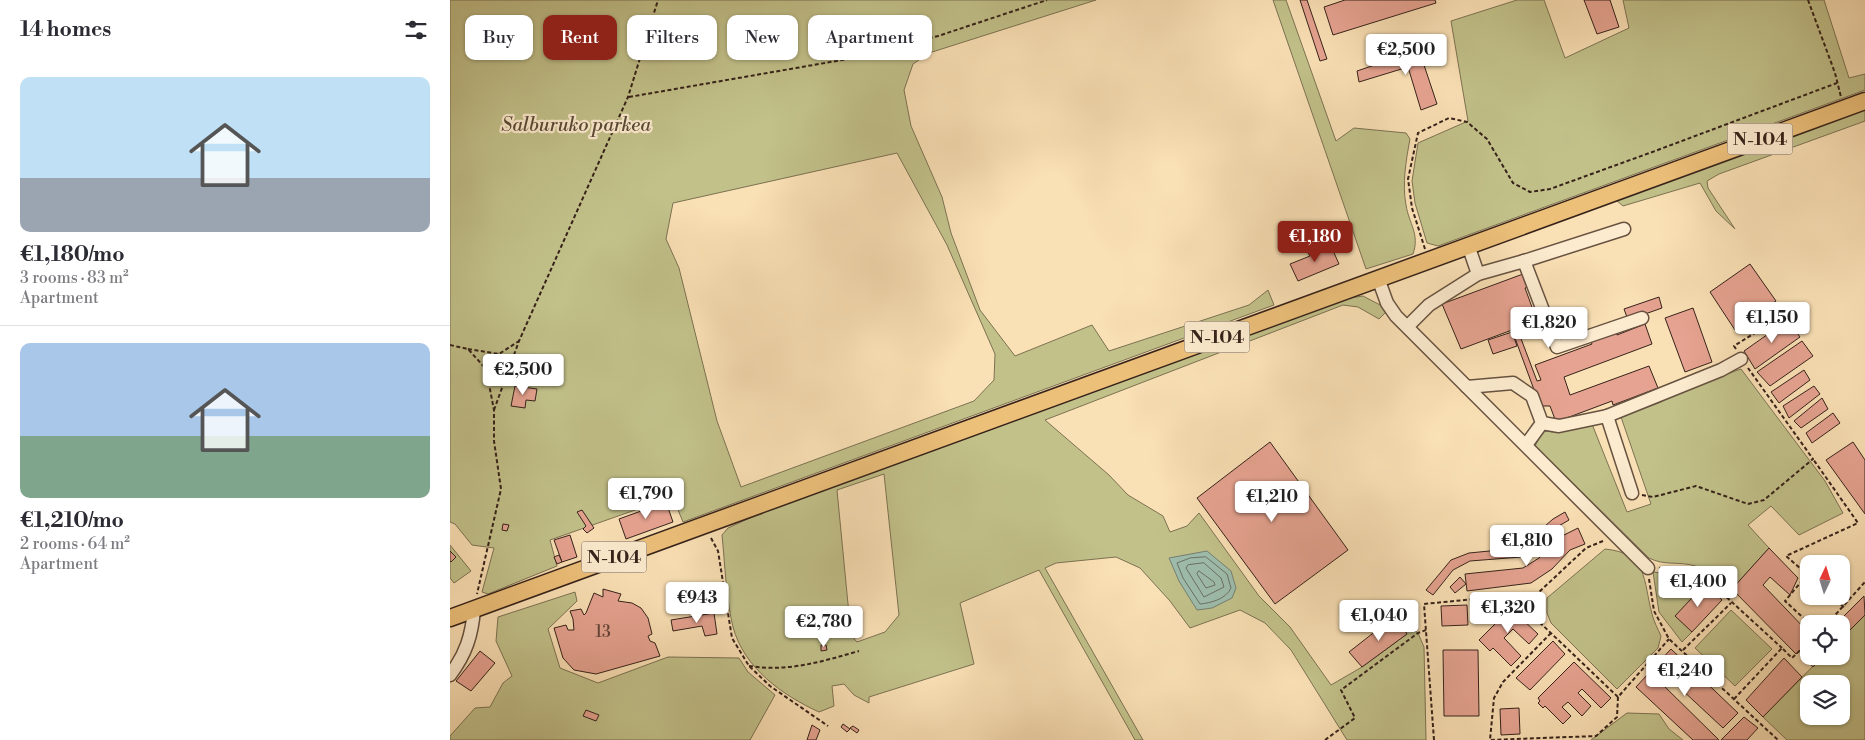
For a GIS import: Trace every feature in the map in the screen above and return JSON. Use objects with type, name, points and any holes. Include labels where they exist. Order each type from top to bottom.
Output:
[{"type":"main road","name":"N-104","points":[[450,618],[1865,101]]},
{"type":"street","points":[[1408,326],[1429,305],[1478,274],[1624,229]]},
{"type":"street","points":[[1468,245],[1478,274]]},
{"type":"street","points":[[1524,261],[1557,347],[1642,318]]},
{"type":"street","points":[[1378,278],[1387,303],[1396,316],[1648,568]]},
{"type":"street","points":[[1542,423],[1559,426],[1607,416],[1722,370],[1741,359]]},
{"type":"street","points":[[1467,387],[1512,383],[1532,396],[1542,423]]},
{"type":"street","points":[[1607,416],[1632,493]]},
{"type":"street","points":[[1526,445],[1542,423]]},
{"type":"street","points":[[450,675],[461,661],[472,635],[474,609]]},
{"type":"path","points":[[494,410],[519,341],[628,97],[658,0]]},
{"type":"path","points":[[628,97],[842,60],[938,36],[1047,0]]},
{"type":"path","points":[[1808,0],[1835,72],[1844,108]]},
{"type":"path","points":[[1429,260],[1412,208],[1408,179],[1418,133],[1449,118],[1467,122],[1487,139],[1513,183],[1530,192],[1550,188],[1646,154],[1837,83]]},
{"type":"path","points":[[1785,314],[1734,346],[1741,359],[1858,523],[1786,556],[1800,568]]},
{"type":"path","points":[[486,368],[499,354],[519,341]]},
{"type":"path","points":[[450,345],[499,354]]},
{"type":"path","points":[[468,349],[486,368],[494,410],[494,441],[501,489],[474,609]]},
{"type":"path","points":[[1632,493],[1653,497],[1696,486],[1748,504],[1764,500],[1813,459]]},
{"type":"path","points":[[705,524],[718,551],[732,638],[749,666],[770,686],[828,726]]},
{"type":"path","points":[[1617,535],[1586,548],[1538,593],[1533,616],[1618,697]]},
{"type":"path","points":[[1778,740],[1669,638],[1654,611],[1648,568],[1698,571],[1792,658],[1800,650]]},
{"type":"path","points":[[1836,615],[1865,582]]},
{"type":"path","points":[[1800,584],[1785,600],[1801,615]]},
{"type":"path","points":[[1434,740],[1424,604],[1538,593]]},
{"type":"path","points":[[1683,650],[1732,602]]},
{"type":"path","points":[[1325,740],[1355,718],[1341,690],[1418,632],[1426,630]]},
{"type":"path","points":[[1490,740],[1494,698],[1503,682],[1551,633]]},
{"type":"path","points":[[1484,740],[1596,736],[1618,718],[1618,697],[1669,638]]},
{"type":"path","points":[[1734,699],[1782,648]]},
{"type":"path","points":[[749,666],[772,670],[811,665],[859,651]]},
{"type":"green space","name":"Salburuko parkea","points":[[450,0],[1096,0],[932,52],[932,15],[808,15],[808,60],[919,60],[913,64],[904,90],[911,126],[942,197],[951,233],[980,310],[1015,356],[1092,325],[1109,351],[1249,305],[1268,290],[1274,305],[683,522],[674,500],[655,503],[550,540],[557,566],[488,594],[482,592],[494,548],[472,545],[455,524],[450,522]],"holes":[[[897,153],[947,245],[995,354],[994,380],[974,401],[741,487],[717,421],[679,268],[666,239],[673,203]]]},
{"type":"green space","points":[[1273,0],[1286,0],[1336,141],[1354,128],[1406,133],[1410,139],[1404,189],[1407,212],[1415,235],[1413,254],[1366,269]]},
{"type":"green space","points":[[1517,0],[1544,0],[1565,58],[1629,28],[1623,0],[1824,0],[1849,78],[1865,74],[1865,90],[1438,246],[1427,243],[1415,203],[1412,181],[1418,143],[1468,121],[1451,21]]},
{"type":"green space","points":[[1865,110],[1865,121],[1719,174],[1707,181],[1708,188],[1735,229],[1716,211],[1700,183],[1623,206],[1616,200]]},
{"type":"green space","points":[[1363,296],[1382,306],[1386,312],[1379,319],[1358,307],[1343,305],[1045,420],[1109,475],[1128,495],[1163,516],[1170,532],[1187,526],[1199,513],[1259,596],[1290,627],[1331,685],[1362,667],[1407,634],[1405,631],[1412,629],[1418,633],[1424,647],[1426,740],[1347,740],[1291,650],[1265,623],[1240,610],[1190,628],[1170,601],[1140,568],[1116,557],[1056,563],[1045,568],[1143,740],[1135,740],[1039,570],[960,603],[974,664],[869,697],[869,703],[854,695],[844,684],[832,686],[834,706],[819,712],[792,697],[766,678],[755,667],[738,642],[733,627],[726,581],[722,535],[728,528],[754,516],[1350,298]],"holes":[[[884,474],[899,615],[885,632],[857,642],[851,635],[837,490]]]},
{"type":"green space","points":[[1741,369],[1825,481],[1843,513],[1799,535],[1771,506],[1748,525],[1769,548],[1732,589],[1700,568],[1660,562],[1649,558],[1535,446],[1543,431],[1555,432],[1592,424],[1627,512],[1651,504],[1621,417],[1661,402],[1671,394]]},
{"type":"green space","points":[[450,545],[471,571],[454,583],[450,578]]},
{"type":"green space","points":[[1605,549],[1629,556],[1636,562],[1645,580],[1653,617],[1661,636],[1658,648],[1617,689],[1551,623],[1547,613],[1547,598]]},
{"type":"green space","points":[[1653,572],[1694,577],[1705,584],[1676,616],[1692,632],[1682,642],[1659,612]]},
{"type":"green space","points":[[575,592],[577,601],[548,629],[560,668],[598,683],[668,657],[739,658],[748,672],[775,695],[750,740],[450,740],[450,736],[475,708],[490,707],[503,683],[512,676],[496,641],[498,617]]},
{"type":"green space","points":[[1731,610],[1772,649],[1735,686],[1695,648]]},
{"type":"green space","points":[[1865,615],[1865,740],[1787,740],[1763,717],[1800,679],[1800,725],[1850,725],[1850,675],[1804,675],[1814,665],[1850,665],[1850,630]]},
{"type":"green space","points":[[1627,713],[1659,714],[1669,729],[1683,740],[1591,740]]},
{"type":"water","points":[[1207,551],[1231,571],[1236,588],[1232,598],[1212,608],[1197,610],[1179,581],[1169,558]]},
{"type":"building","points":[[1300,0],[1307,0],[1327,59],[1320,61]]},
{"type":"building","points":[[1345,0],[1435,0],[1436,3],[1333,35],[1324,7]]},
{"type":"building","points":[[1584,0],[1610,0],[1619,27],[1597,34]]},
{"type":"building","points":[[1419,50],[1437,104],[1421,110],[1408,67],[1359,82],[1357,71]]},
{"type":"building","points":[[1317,246],[1321,251],[1331,246],[1339,264],[1298,281],[1290,264],[1310,256],[1306,250]]},
{"type":"building","points":[[1750,264],[1776,301],[1735,330],[1710,292]]},
{"type":"building","points":[[1523,274],[1528,287],[1525,288],[1537,321],[1517,328],[1537,381],[1541,380],[1535,365],[1592,344],[1590,340],[1616,331],[1617,335],[1645,324],[1652,344],[1564,377],[1570,395],[1649,366],[1658,388],[1613,405],[1612,401],[1556,422],[1550,406],[1540,406],[1512,330],[1461,349],[1442,304]]},
{"type":"building","points":[[1659,297],[1662,308],[1628,320],[1624,309]]},
{"type":"building","points":[[1693,308],[1712,362],[1685,372],[1665,318]]},
{"type":"building","points":[[1788,320],[1800,337],[1755,369],[1744,351]]},
{"type":"building","points":[[1512,332],[1517,346],[1493,354],[1488,340]]},
{"type":"building","points":[[1802,341],[1813,356],[1770,386],[1757,372]]},
{"type":"building","points":[[1804,370],[1810,380],[1779,403],[1771,392]]},
{"type":"building","points":[[515,386],[537,389],[535,401],[526,400],[525,408],[511,406]]},
{"type":"building","points":[[1814,386],[1820,394],[1789,418],[1783,406]]},
{"type":"building","points":[[1822,398],[1828,409],[1801,428],[1794,421]]},
{"type":"building","points":[[1833,413],[1840,423],[1812,443],[1806,433]]},
{"type":"building","points":[[1270,442],[1348,550],[1275,604],[1197,498]]},
{"type":"building","points":[[1853,442],[1865,460],[1865,514],[1826,460]]},
{"type":"building","points":[[666,502],[673,522],[626,539],[619,519]]},
{"type":"building","points":[[582,510],[594,528],[587,533],[583,529],[586,526],[577,512]]},
{"type":"building","points":[[1565,512],[1569,520],[1557,527],[1521,557],[1470,561],[1453,570],[1433,595],[1426,590],[1451,560],[1469,553],[1520,548],[1553,519]]},
{"type":"building","points":[[503,524],[509,525],[507,531],[502,530]]},
{"type":"building","points":[[1578,528],[1585,544],[1570,550],[1552,569],[1531,583],[1467,591],[1465,574],[1523,568],[1539,558],[1562,536]]},
{"type":"building","points":[[570,535],[577,557],[562,562],[554,540]]},
{"type":"building","points":[[1769,548],[1798,578],[1790,595],[1770,577],[1763,585],[1800,624],[1800,650],[1796,654],[1732,589]]},
{"type":"building","points":[[450,551],[456,557],[451,562],[450,561]]},
{"type":"building","points":[[559,555],[562,562],[557,564],[554,557]]},
{"type":"building","points":[[1460,577],[1466,584],[1455,593],[1450,587]]},
{"type":"building","points":[[1705,584],[1722,600],[1692,632],[1675,616]]},
{"type":"building","points":[[603,589],[621,594],[618,601],[632,603],[641,608],[648,618],[652,634],[648,636],[650,641],[655,643],[660,656],[596,674],[574,670],[563,658],[554,628],[566,625],[568,630],[574,630],[570,611],[581,609],[584,615],[594,593],[603,597]]},
{"type":"building","points":[[699,595],[699,603],[668,607],[669,599]]},
{"type":"building","points":[[1864,596],[1865,615],[1850,630],[1850,615],[1845,615]]},
{"type":"building","points":[[1515,604],[1526,615],[1522,619],[1538,634],[1529,644],[1513,629],[1504,638],[1521,656],[1511,666],[1493,648],[1490,651],[1479,640]]},
{"type":"building","points":[[1467,605],[1468,625],[1442,626],[1441,606]]},
{"type":"building","points":[[714,613],[717,634],[705,636],[702,626],[673,631],[671,620]]},
{"type":"building","points":[[1395,616],[1407,634],[1362,667],[1349,652]]},
{"type":"building","points":[[1553,641],[1565,654],[1530,690],[1516,678]]},
{"type":"building","points":[[821,645],[826,645],[827,650],[821,651]]},
{"type":"building","points":[[1671,649],[1738,713],[1723,728],[1666,675],[1660,682],[1719,740],[1693,740],[1636,687]]},
{"type":"building","points":[[1443,650],[1478,650],[1479,716],[1444,716]]},
{"type":"building","points":[[480,651],[495,663],[471,691],[456,681]]},
{"type":"building","points":[[1784,658],[1800,675],[1800,679],[1763,717],[1746,700]]},
{"type":"building","points":[[1574,662],[1611,698],[1601,708],[1582,689],[1578,693],[1591,706],[1582,716],[1568,702],[1562,707],[1571,716],[1563,724],[1545,706],[1543,708],[1538,703],[1540,701],[1538,698]]},
{"type":"building","points":[[1519,708],[1520,734],[1501,735],[1500,709]]},
{"type":"building","points":[[586,710],[599,715],[596,721],[583,716]]},
{"type":"building","points":[[1744,717],[1758,728],[1747,740],[1721,740]]},
{"type":"building","points":[[843,724],[850,729],[847,732],[841,727]]},
{"type":"building","points":[[812,725],[820,730],[816,740],[807,740]]},
{"type":"building","points":[[853,726],[859,730],[857,733],[850,728]]}]
